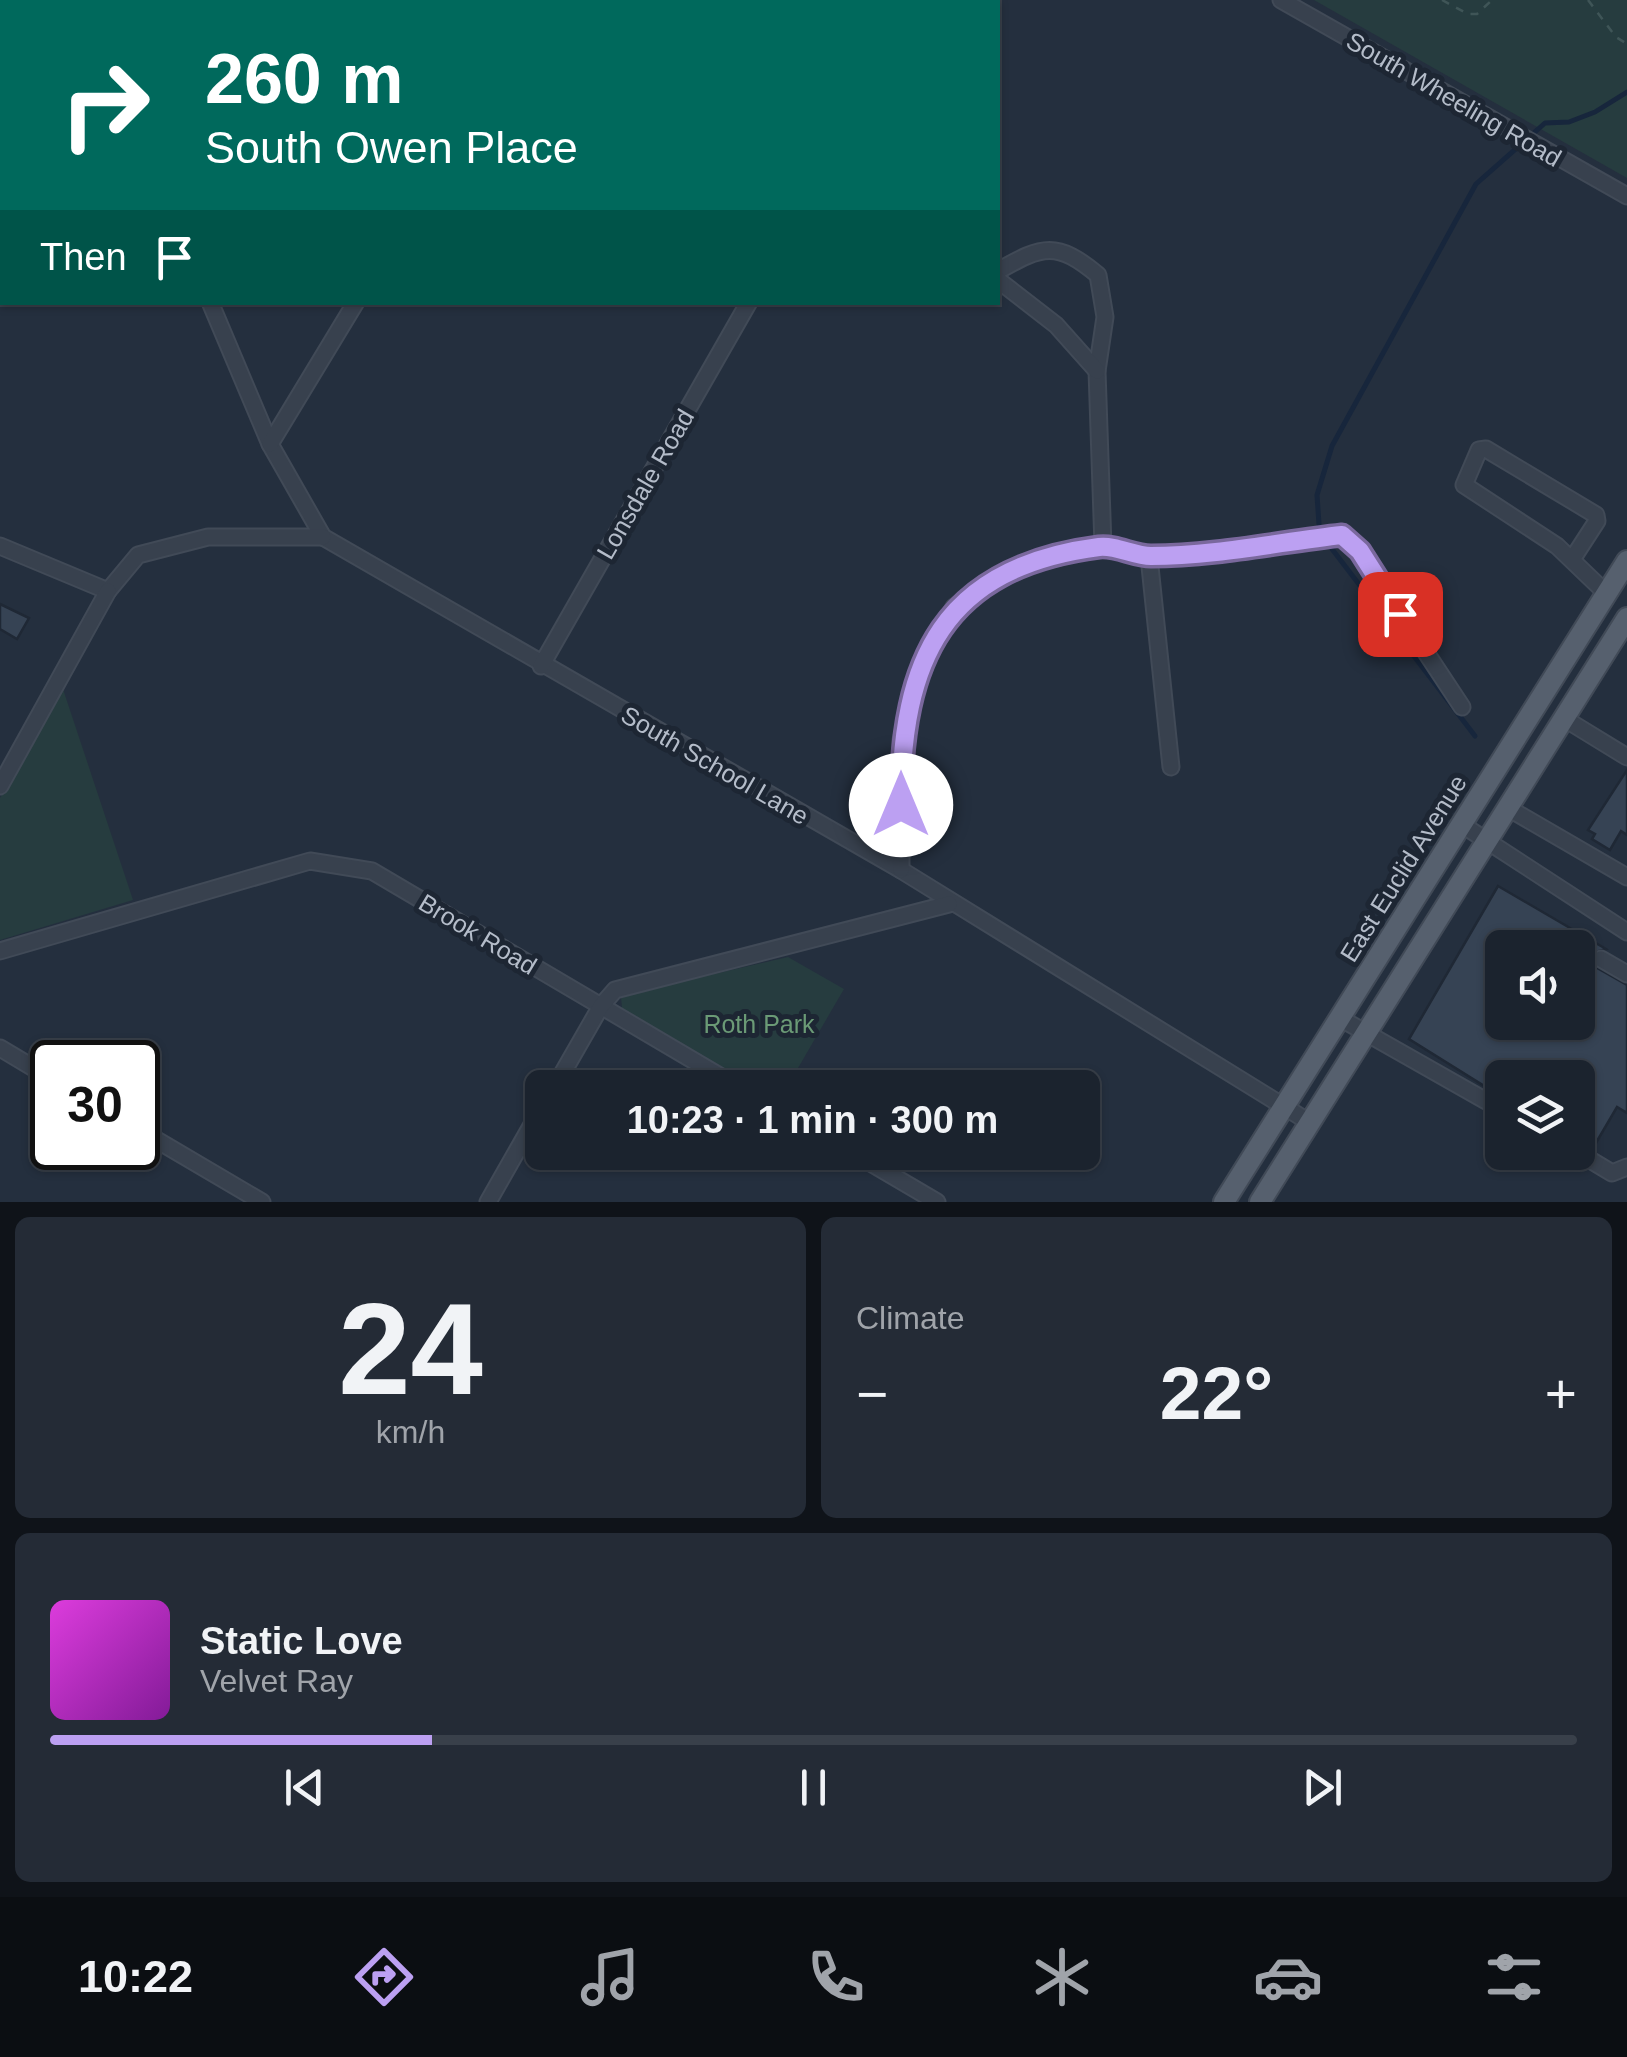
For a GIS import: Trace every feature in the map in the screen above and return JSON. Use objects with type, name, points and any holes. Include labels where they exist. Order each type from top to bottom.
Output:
[{"type":"main road","name":"East Euclid Avenue","points":[[1224,1202],[1627,562]]},
{"type":"main road","points":[[1260,1202],[1627,618]]},
{"type":"street","name":"South Wheeling Road","points":[[1282,0],[1627,196]]},
{"type":"street","points":[[1000,270],[1034,250],[1069,251],[1098,275],[1104,317],[1097,371],[1102,546]]},
{"type":"street","points":[[1000,282],[1056,325],[1097,371]]},
{"type":"street","points":[[211,305],[270,444],[324,538]]},
{"type":"street","points":[[270,444],[354,305]]},
{"type":"street","name":"Lonsdale Road","points":[[541,666],[747,305]]},
{"type":"street","points":[[1573,558],[1597,521],[1596,514],[1486,449],[1480,450],[1464,484],[1573,558],[1607,594]]},
{"type":"street","points":[[901,870],[901,740],[918,674],[954,607],[1008,570],[1102,546],[1149,556],[1342,535],[1360,551],[1462,708]]},
{"type":"street","points":[[0,786],[108,590],[138,556],[208,537],[324,538]]},
{"type":"street","name":"South School Lane","points":[[324,538],[901,870],[949,904],[1309,1122]]},
{"type":"street","points":[[0,546],[44,568],[108,590]]},
{"type":"street","points":[[1149,556],[1171,767]]},
{"type":"street","points":[[1566,719],[1627,757]]},
{"type":"street","points":[[1508,808],[1627,878]]},
{"type":"street","points":[[1460,824],[1627,932]]},
{"type":"street","name":"Brook Road","points":[[0,950],[310,861],[372,871],[709,1070]]},
{"type":"street","points":[[564,1070],[600,1006],[625,986],[949,904]]},
{"type":"street","points":[[1601,959],[1627,974]]},
{"type":"street","points":[[1338,1017],[1485,1101]]},
{"type":"street","points":[[0,1048],[30,1066]]},
{"type":"street","points":[[488,1202],[525,1137]]},
{"type":"street","points":[[160,1142],[262,1202]]},
{"type":"street","points":[[1595,1163],[1612,1173],[1627,1167]]},
{"type":"street","points":[[883,1170],[938,1202]]},
{"type":"path","points":[[1442,0],[1468,14],[1477,14],[1492,0]]},
{"type":"path","points":[[1588,0],[1616,37],[1627,44]]},
{"type":"green space","points":[[1314,0],[1627,0],[1627,178]]},
{"type":"green space","points":[[63,689],[133,900],[0,940],[0,798]]},
{"type":"green space","name":"Roth Park","points":[[788,957],[844,989],[797,1070],[726,1070],[622,1008],[621,997]]},
{"type":"building","points":[[0,604],[29,618],[17,639],[0,629]]},
{"type":"building","points":[[1627,770],[1627,835],[1621,831],[1610,850],[1592,839],[1595,834],[1588,830]]},
{"type":"building","points":[[1498,886],[1573,930],[1485,930],[1485,1040],[1595,1040],[1595,967],[1627,985],[1627,1113],[1617,1107],[1595,1145],[1595,1060],[1485,1060],[1485,1086],[1409,1039]]},
{"type":"waterway","points":[[1319,524],[1317,495],[1332,446],[1476,184],[1545,123],[1569,122],[1595,112],[1627,92]]},
{"type":"waterway","points":[[1332,549],[1475,736]]},
{"type":"route","points":[[901,805],[901,740],[918,674],[954,607],[1008,570],[1102,546],[1149,556],[1342,535],[1360,551],[1400,614]]}]
